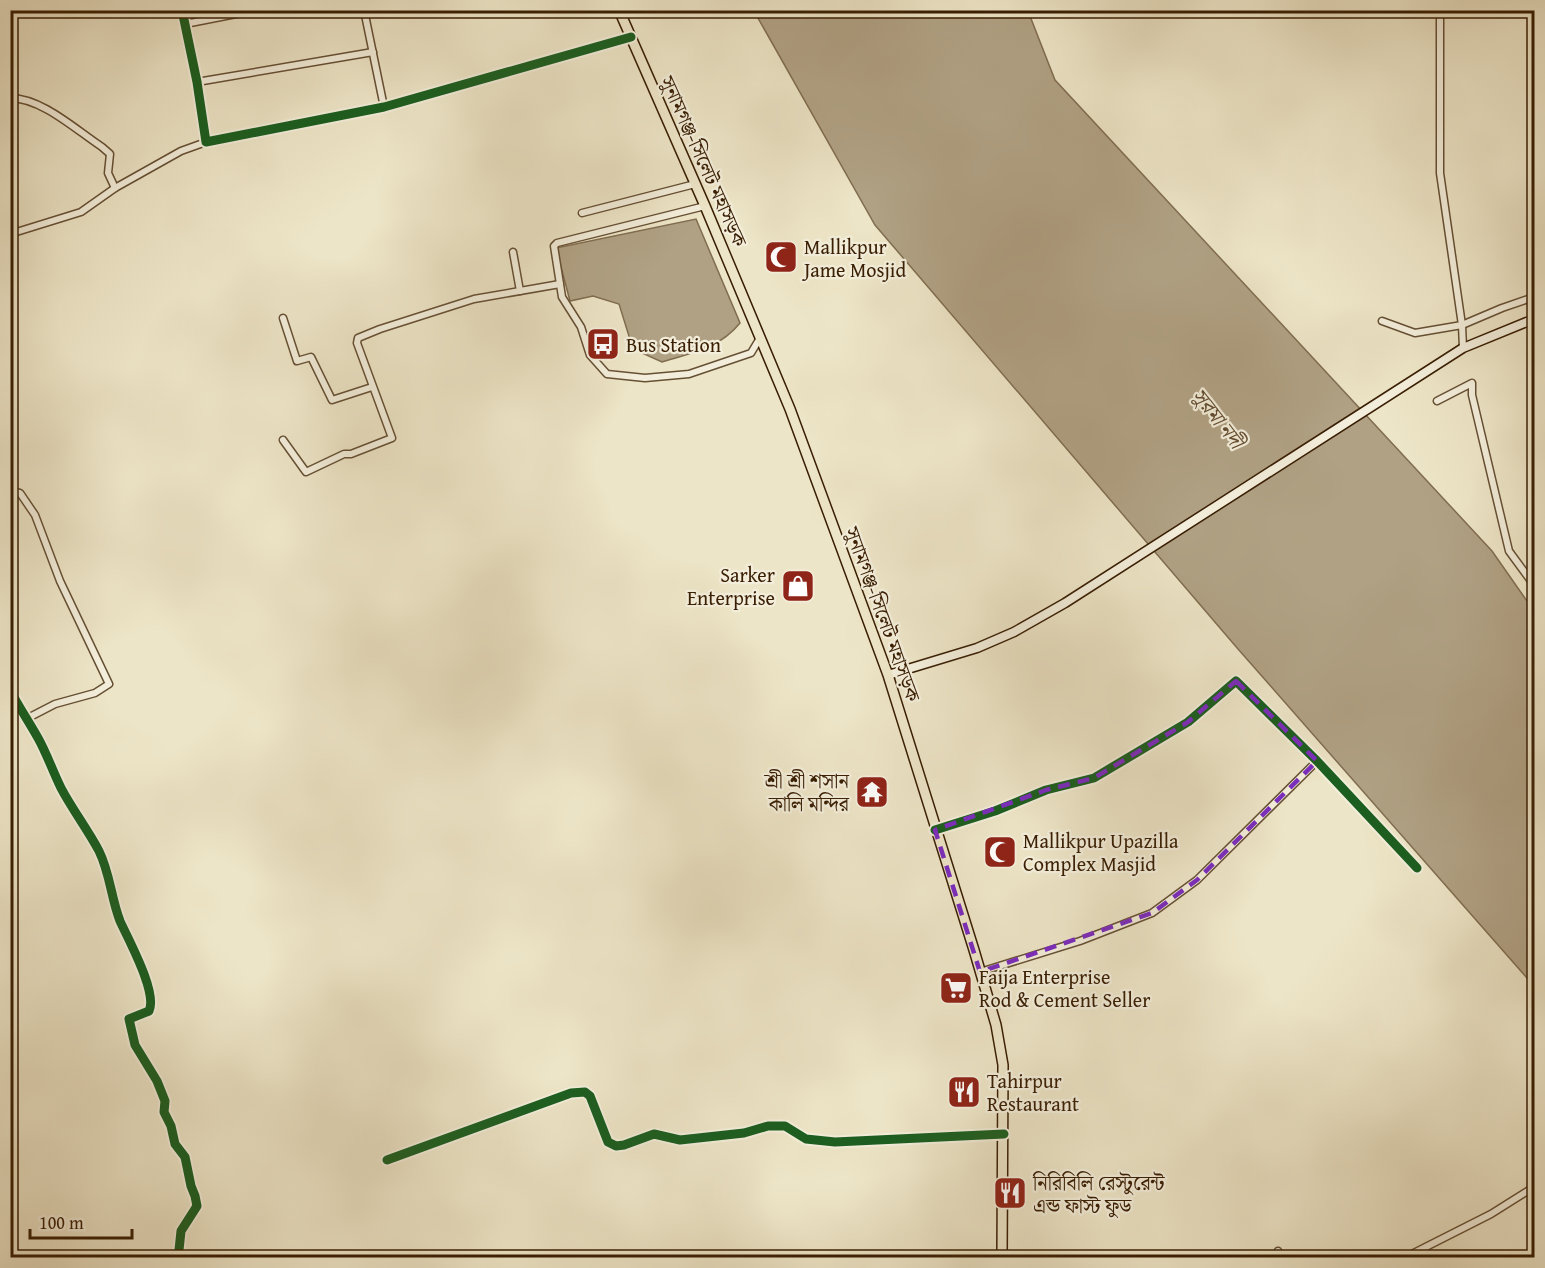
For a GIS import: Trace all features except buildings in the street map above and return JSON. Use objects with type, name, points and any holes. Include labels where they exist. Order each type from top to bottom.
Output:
[{"type":"main road","name":"সুনামগঞ্জ-সিলেট মহাসড়ক","points":[[619,10],[705,206],[790,409],[888,675],[980,972],[996,1025],[1003,1065],[1002,1257]]},
{"type":"main road","points":[[888,675],[977,648],[1014,632],[1065,603],[1463,348],[1534,319]]},
{"type":"street","points":[[182,10],[197,82],[206,142]]},
{"type":"street","points":[[185,24],[257,10]]},
{"type":"street","points":[[364,10],[384,107]]},
{"type":"street","points":[[1440,10],[1440,172],[1462,325],[1463,348]]},
{"type":"street","points":[[10,234],[81,212],[115,188],[181,151],[206,142],[384,107],[631,37]]},
{"type":"street","points":[[197,82],[373,52]]},
{"type":"street","points":[[10,98],[21,98],[43,106],[102,147],[110,154],[108,173],[115,188]]},
{"type":"street","points":[[582,213],[695,184]]},
{"type":"street","points":[[705,206],[557,243],[554,246],[562,297],[581,327],[590,355],[607,374],[645,378],[689,374],[751,352],[760,338]]},
{"type":"street","points":[[513,252],[520,291]]},
{"type":"street","points":[[283,440],[306,472],[344,454],[351,454],[392,438],[357,344],[358,338],[380,328],[474,299],[560,284]]},
{"type":"street","points":[[1382,321],[1415,333],[1462,325],[1534,297]]},
{"type":"street","points":[[283,318],[297,361],[311,357],[332,400],[372,387]]},
{"type":"street","points":[[1437,401],[1472,383],[1472,394],[1509,551],[1534,585]]},
{"type":"street","points":[[10,490],[20,493],[35,515],[60,581],[110,684],[95,693],[55,704],[26,719]]},
{"type":"street","points":[[935,830],[996,811],[1046,790],[1094,778],[1188,722],[1236,681],[1317,761],[1417,868]]},
{"type":"street","points":[[10,690],[38,738],[62,790],[99,850],[109,874],[119,917],[148,985],[152,1006],[149,1011],[129,1019],[135,1045],[158,1082],[165,1101],[164,1112],[171,1126],[175,1144],[185,1157],[195,1196],[197,1206],[181,1231],[180,1257]]},
{"type":"street","points":[[980,972],[1080,941],[1152,913],[1197,880],[1317,761]]},
{"type":"street","points":[[387,1160],[571,1093],[585,1092],[590,1096],[608,1142],[616,1146],[654,1134],[680,1140],[744,1133],[768,1126],[785,1126],[806,1139],[835,1142],[1004,1134]]},
{"type":"street","points":[[1404,1257],[1491,1214],[1534,1187]]},
{"type":"highlighted area","points":[[1236,681],[1317,761],[1197,880],[1152,913],[980,972],[935,830],[1046,790],[1094,778],[1188,722]]},
{"type":"water","name":"সুরমা নদী","points":[[754,11],[1028,11],[1055,80],[1492,551],[1534,611],[1534,986],[1238,649],[875,225]]},
{"type":"water","points":[[696,219],[740,323],[724,338],[695,352],[662,362],[633,349],[619,304],[593,296],[570,301],[556,248]]},
{"type":"cycle path","points":[[182,10],[197,82],[206,142],[384,107],[631,37]]},
{"type":"cycle path","points":[[935,830],[995,811],[1046,790],[1094,778],[1188,722],[1236,681],[1317,761],[1417,868]]},
{"type":"cycle path","points":[[10,690],[41,744],[65,796],[99,851],[106,868],[120,921],[146,979],[151,1003],[149,1011],[129,1019],[135,1045],[157,1081],[165,1101],[164,1112],[171,1126],[175,1144],[185,1157],[197,1206],[181,1231],[179,1250],[181,1258]]},
{"type":"cycle path","points":[[387,1160],[571,1093],[585,1092],[590,1096],[608,1142],[616,1146],[654,1134],[680,1140],[744,1133],[768,1126],[785,1126],[806,1139],[835,1142],[1004,1134]]},
{"type":"place","name":"Mallikpur Jame Mosjid","points":[[781,257]]},
{"type":"place","name":"Bus Station","points":[[603,344]]},
{"type":"place","name":"Sarker Enterprise","points":[[798,586]]},
{"type":"place","name":"শ্রী শ্রী শসান কালি মন্দির","points":[[872,792]]},
{"type":"place","name":"Mallikpur Upazilla Complex Masjid","points":[[1000,852]]},
{"type":"place","name":"Faija Enterprise Rod & Cement Seller","points":[[956,988]]},
{"type":"place","name":"Tahirpur Restaurant","points":[[964,1092]]},
{"type":"place","name":"নিরিবিলি রেস্টুরেন্ট এন্ড ফাস্ট ফুড","points":[[1010,1193]]}]
